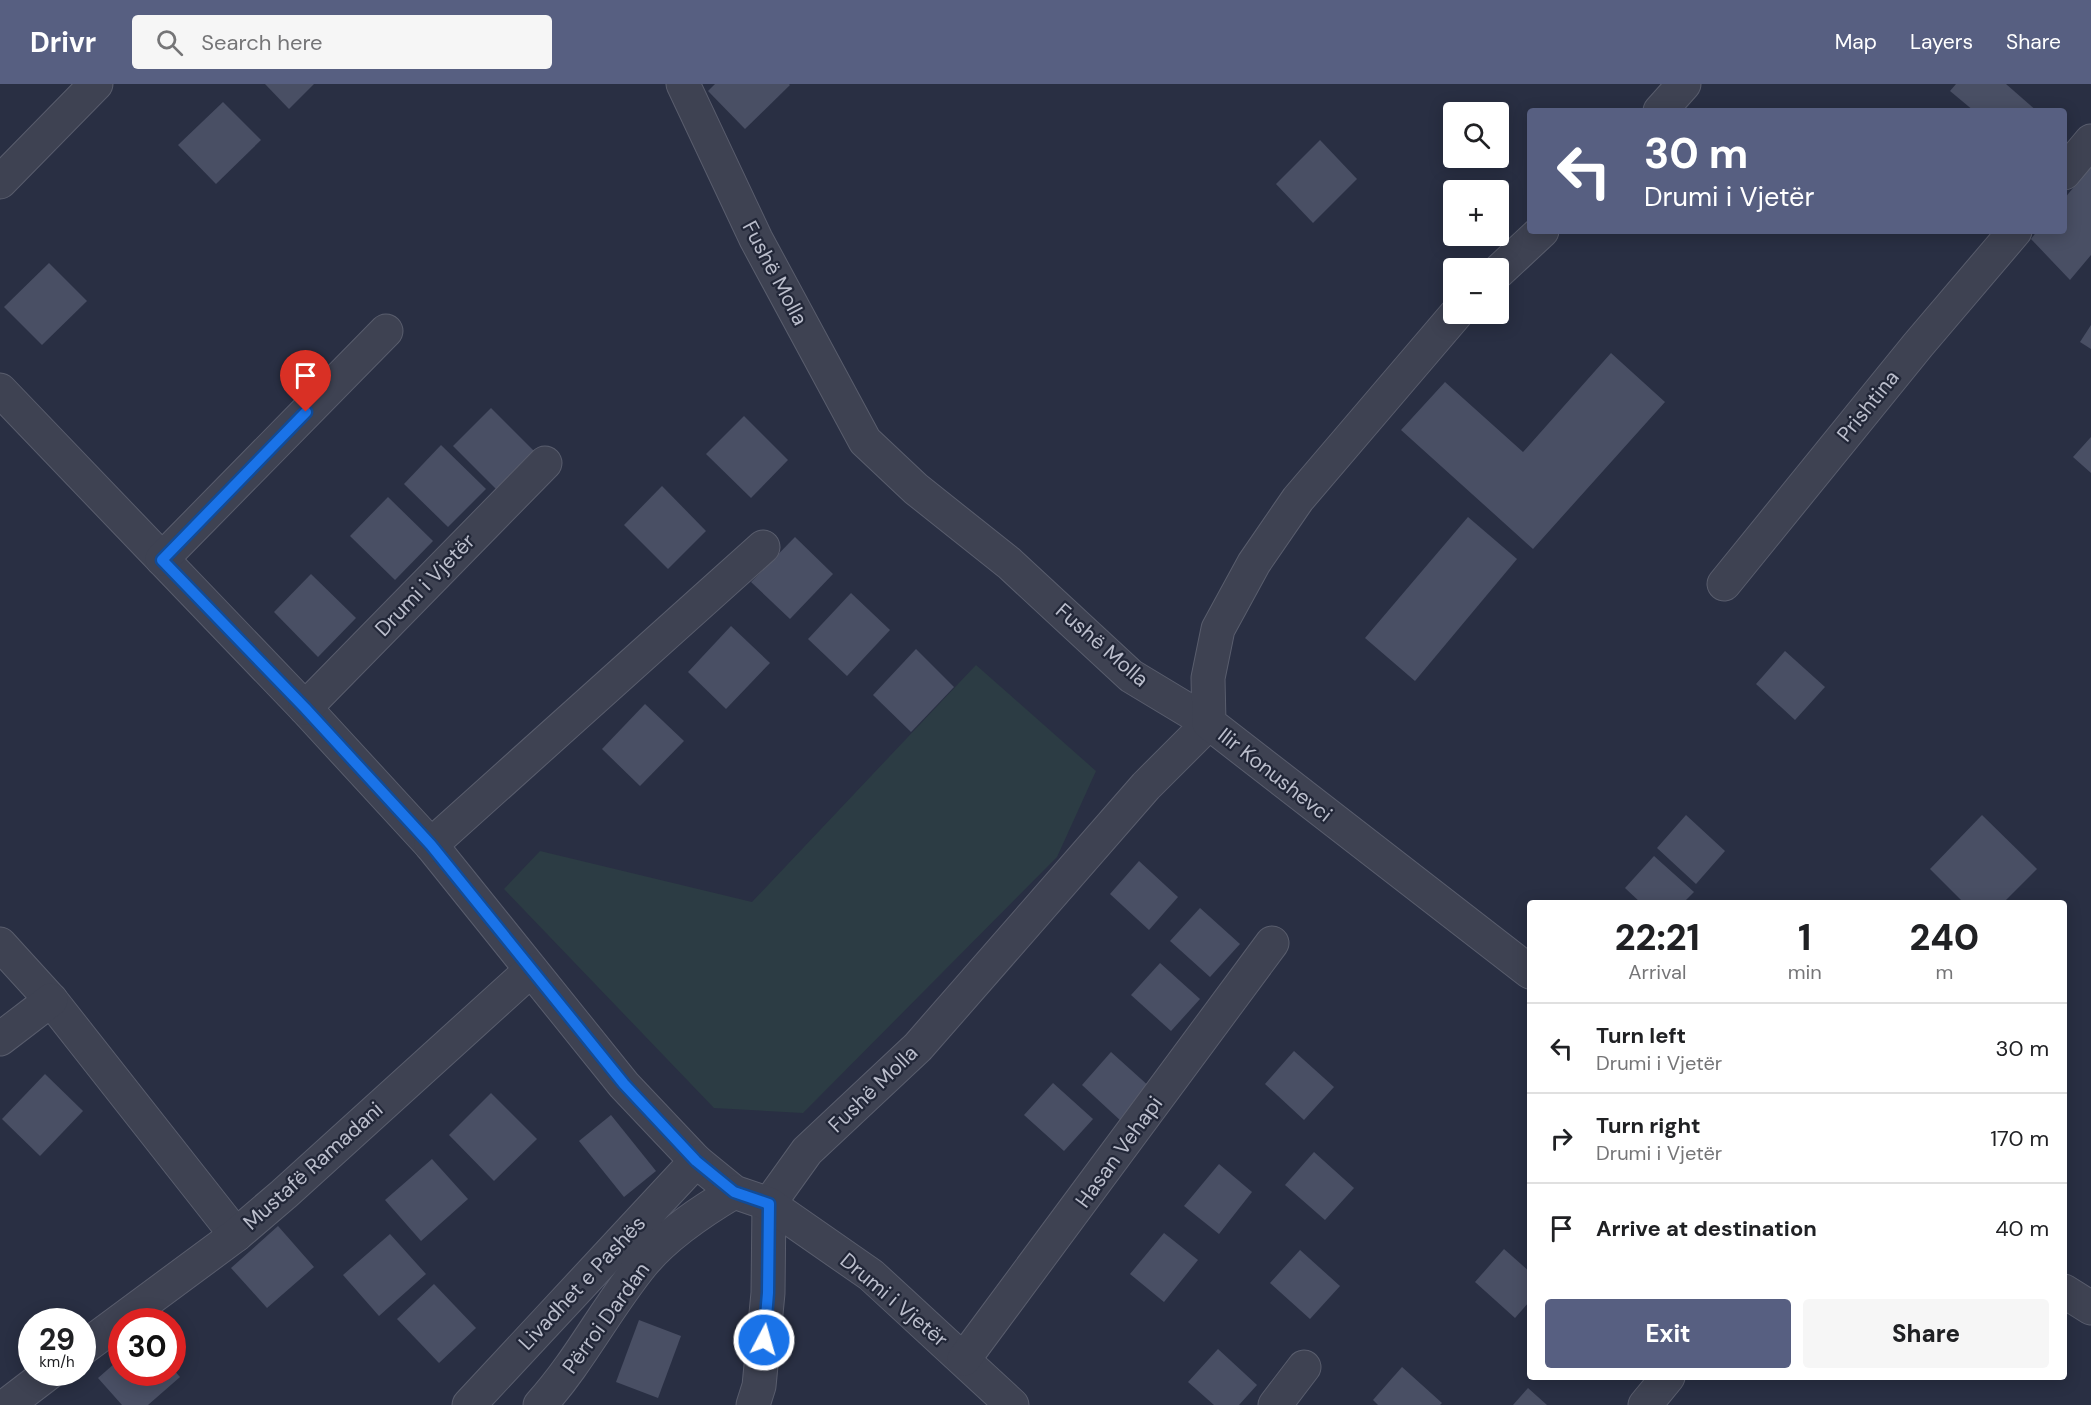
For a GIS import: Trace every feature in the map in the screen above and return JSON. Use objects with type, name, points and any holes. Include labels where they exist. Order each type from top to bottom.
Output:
[{"type":"street","points":[[0,182],[96,84]]},
{"type":"street","name":"Fushë Molla","points":[[683,84],[756,239],[865,441],[916,489],[1009,563],[1131,676],[1209,723],[1146,786],[918,1047],[807,1151],[769,1204]]},
{"type":"street","points":[[1663,108],[1684,84]]},
{"type":"street","points":[[2067,169],[2091,141]]},
{"type":"street","points":[[1509,262],[1539,234]]},
{"type":"street","name":"Prishtina","points":[[1724,584],[1917,345],[2012,234]]},
{"type":"street","name":"Ilir Konushevci","points":[[1447,324],[1298,499],[1254,563],[1218,629],[1208,678],[1209,723],[1459,920],[1527,970]]},
{"type":"street","points":[[162,560],[386,331]]},
{"type":"street","name":"Drumi i Vjetër","points":[[0,390],[305,708],[431,845],[624,1084],[696,1161],[734,1192],[769,1204],[870,1275],[1012,1405]]},
{"type":"street","name":"Drumi i Vjetër","points":[[305,708],[545,463]]},
{"type":"street","points":[[431,845],[763,547]]},
{"type":"street","name":"Hasan Vehapi","points":[[964,1359],[1272,943]]},
{"type":"street","points":[[0,944],[51,1000],[236,1234]]},
{"type":"street","name":"Mustafë Ramadani","points":[[96,1338],[236,1234],[284,1194],[531,970]]},
{"type":"street","points":[[0,1039],[51,1000]]},
{"type":"street","name":"Livadhet e Pashës","points":[[469,1405],[696,1161]]},
{"type":"street","name":"Përroi Dardan","points":[[540,1405],[559,1384],[644,1262],[696,1215],[734,1192]]},
{"type":"street","points":[[753,1405],[759,1386],[768,1293],[769,1204]]},
{"type":"street","points":[[2067,1293],[2091,1308]]},
{"type":"street","points":[[1275,1405],[1304,1366]]},
{"type":"street","points":[[1645,1405],[1666,1380]]},
{"type":"street","points":[[7,1405],[32,1386]]},
{"type":"shaded area","points":[[976,665],[1096,771],[1057,857],[803,1113],[714,1108],[504,889],[540,851],[752,902]]},
{"type":"building","points":[[265,84],[314,84],[289,109]]},
{"type":"building","points":[[715,84],[790,85],[745,129],[708,91]]},
{"type":"building","points":[[1956,84],[2006,84],[2034,108],[1970,108],[1950,91]]},
{"type":"building","points":[[223,102],[261,140],[216,184],[178,145]]},
{"type":"building","points":[[1320,140],[1357,179],[1313,223],[1276,184]]},
{"type":"building","points":[[2091,166],[2091,255],[2070,280],[2031,239],[2035,234],[2067,234],[2067,195]]},
{"type":"building","points":[[49,263],[87,301],[42,345],[4,307]]},
{"type":"building","points":[[2091,325],[2091,349],[2080,342]]},
{"type":"building","points":[[1611,353],[1665,402],[1533,549],[1401,430],[1445,382],[1523,452]]},
{"type":"building","points":[[491,408],[535,452],[497,490],[453,446]]},
{"type":"building","points":[[744,416],[788,460],[751,498],[706,454]]},
{"type":"building","points":[[2091,437],[2091,473],[2073,457]]},
{"type":"building","points":[[441,445],[486,489],[448,527],[404,484]]},
{"type":"building","points":[[662,486],[706,531],[668,569],[624,525]]},
{"type":"building","points":[[388,497],[433,541],[395,580],[350,536]]},
{"type":"building","points":[[1468,517],[1517,559],[1415,681],[1365,638]]},
{"type":"building","points":[[795,537],[833,574],[790,619],[751,582]]},
{"type":"building","points":[[311,574],[356,618],[318,657],[274,612]]},
{"type":"building","points":[[851,593],[890,630],[847,676],[808,639]]},
{"type":"building","points":[[731,626],[770,663],[726,709],[688,672]]},
{"type":"building","points":[[916,649],[954,687],[911,732],[873,695]]},
{"type":"building","points":[[1785,651],[1825,687],[1795,720],[1756,684]]},
{"type":"building","points":[[645,704],[684,741],[640,786],[602,749]]},
{"type":"building","points":[[1686,815],[1725,851],[1696,884],[1657,848]]},
{"type":"building","points":[[1982,815],[2037,869],[2006,900],[1961,900],[1930,869]]},
{"type":"building","points":[[1654,856],[1694,892],[1686,900],[1638,900],[1625,888]]},
{"type":"building","points":[[1139,861],[1178,897],[1149,930],[1110,894]]},
{"type":"building","points":[[1200,908],[1240,944],[1210,977],[1170,941]]},
{"type":"building","points":[[1160,963],[1200,999],[1171,1031],[1131,995]]},
{"type":"building","points":[[1294,1051],[1334,1087],[1304,1120],[1265,1084]]},
{"type":"building","points":[[1111,1052],[1151,1088],[1121,1121],[1082,1085]]},
{"type":"building","points":[[45,1074],[83,1111],[40,1156],[2,1119]]},
{"type":"building","points":[[1053,1083],[1093,1119],[1064,1151],[1024,1115]]},
{"type":"building","points":[[491,1093],[537,1139],[494,1181],[449,1135]]},
{"type":"building","points":[[611,1115],[656,1171],[624,1197],[579,1141]]},
{"type":"building","points":[[1314,1152],[1354,1188],[1325,1220],[1285,1185]]},
{"type":"building","points":[[432,1159],[468,1199],[421,1241],[385,1200]]},
{"type":"building","points":[[1219,1164],[1252,1192],[1219,1234],[1184,1206]]},
{"type":"building","points":[[278,1226],[314,1267],[267,1308],[231,1268]]},
{"type":"building","points":[[1164,1233],[1198,1260],[1164,1302],[1130,1274]]},
{"type":"building","points":[[390,1234],[426,1274],[379,1316],[343,1275]]},
{"type":"building","points":[[1504,1249],[1527,1269],[1527,1304],[1515,1318],[1475,1282]]},
{"type":"building","points":[[1300,1250],[1340,1286],[1310,1319],[1270,1283]]},
{"type":"building","points":[[434,1284],[476,1328],[439,1363],[397,1319]]},
{"type":"building","points":[[639,1320],[681,1336],[658,1398],[616,1382]]},
{"type":"building","points":[[1218,1349],[1257,1385],[1239,1405],[1214,1405],[1188,1382]]},
{"type":"building","points":[[1402,1367],[1442,1403],[1440,1405],[1378,1405],[1373,1400]]},
{"type":"building","points":[[108,1369],[108,1386],[170,1386],[148,1405],[122,1405],[98,1378]]},
{"type":"building","points":[[1528,1388],[1547,1405],[1513,1405]]},
{"type":"route","points":[[306,412],[162,560],[305,708],[431,845],[624,1084],[696,1161],[734,1192],[769,1204],[768,1293],[764,1340]]}]
